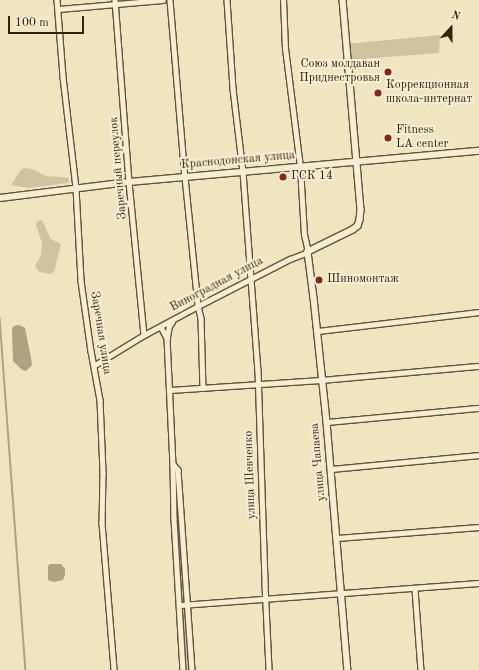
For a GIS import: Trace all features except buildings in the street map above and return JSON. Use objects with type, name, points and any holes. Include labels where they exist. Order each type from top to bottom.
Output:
[{"type":"street","name":"Заречная улица","points":[[57,0],[76,188],[81,280],[91,351],[95,365],[100,400],[103,473],[102,523],[114,670]]},
{"type":"street","points":[[58,9],[115,2],[163,0]]},
{"type":"street","points":[[170,0],[185,177],[198,306],[201,318],[203,388]]},
{"type":"street","name":"улица Шевченко","points":[[227,0],[233,90],[243,172],[252,279],[270,670]]},
{"type":"street","points":[[283,0],[285,49],[300,167],[304,235],[308,252]]},
{"type":"street","points":[[343,0],[356,162]]},
{"type":"street","name":"Заречный переулок","points":[[115,2],[129,182],[144,335]]},
{"type":"street","name":"Краснодонская улица","points":[[0,198],[129,182],[479,151]]},
{"type":"street","name":"Виноградная улица","points":[[95,365],[144,335],[173,321],[198,306],[290,259],[353,230],[358,226],[361,210],[356,162]]},
{"type":"street","name":"улица Чапаева","points":[[308,252],[327,422],[343,594],[348,670]]},
{"type":"street","points":[[318,331],[479,312]]},
{"type":"street","points":[[173,321],[169,326],[166,338],[170,390],[174,519],[183,670]]},
{"type":"street","points":[[161,327],[166,338]]},
{"type":"street","points":[[170,390],[258,385],[479,366]]},
{"type":"street","points":[[327,422],[479,408]]},
{"type":"street","points":[[331,469],[479,456]]},
{"type":"street","points":[[173,464],[178,470],[189,605],[192,670]]},
{"type":"street","points":[[337,538],[479,527]]},
{"type":"street","points":[[180,605],[266,600],[479,583]]},
{"type":"street","points":[[415,589],[421,670]]},
{"type":"shaded area","points":[[440,35],[439,53],[347,60],[346,44]]},
{"type":"shaded area","points":[[24,168],[32,169],[46,176],[69,178],[68,183],[29,188],[11,185],[20,171]]},
{"type":"shaded area","points":[[42,220],[51,239],[61,244],[54,272],[51,274],[39,272],[35,266],[41,255],[42,243],[36,225],[37,221]]},
{"type":"shaded area","points":[[19,325],[25,328],[31,358],[32,365],[26,371],[22,370],[13,361],[12,330],[13,326]]},
{"type":"shaded area","points":[[173,464],[178,470],[192,670],[183,670]]},
{"type":"shaded area","points":[[50,564],[61,564],[65,569],[63,580],[54,582],[48,580],[48,566]]},
{"type":"waterway","points":[[0,318],[26,670]]},
{"type":"place","name":"Союз молдаван Приднестровья","points":[[388,72]]},
{"type":"place","name":"Коррекционная школа-интернат","points":[[378,93]]},
{"type":"place","name":"Fitness LA center","points":[[388,138]]},
{"type":"place","name":"ГСК 14","points":[[283,177]]},
{"type":"place","name":"Шиномонтаж","points":[[319,280]]}]
